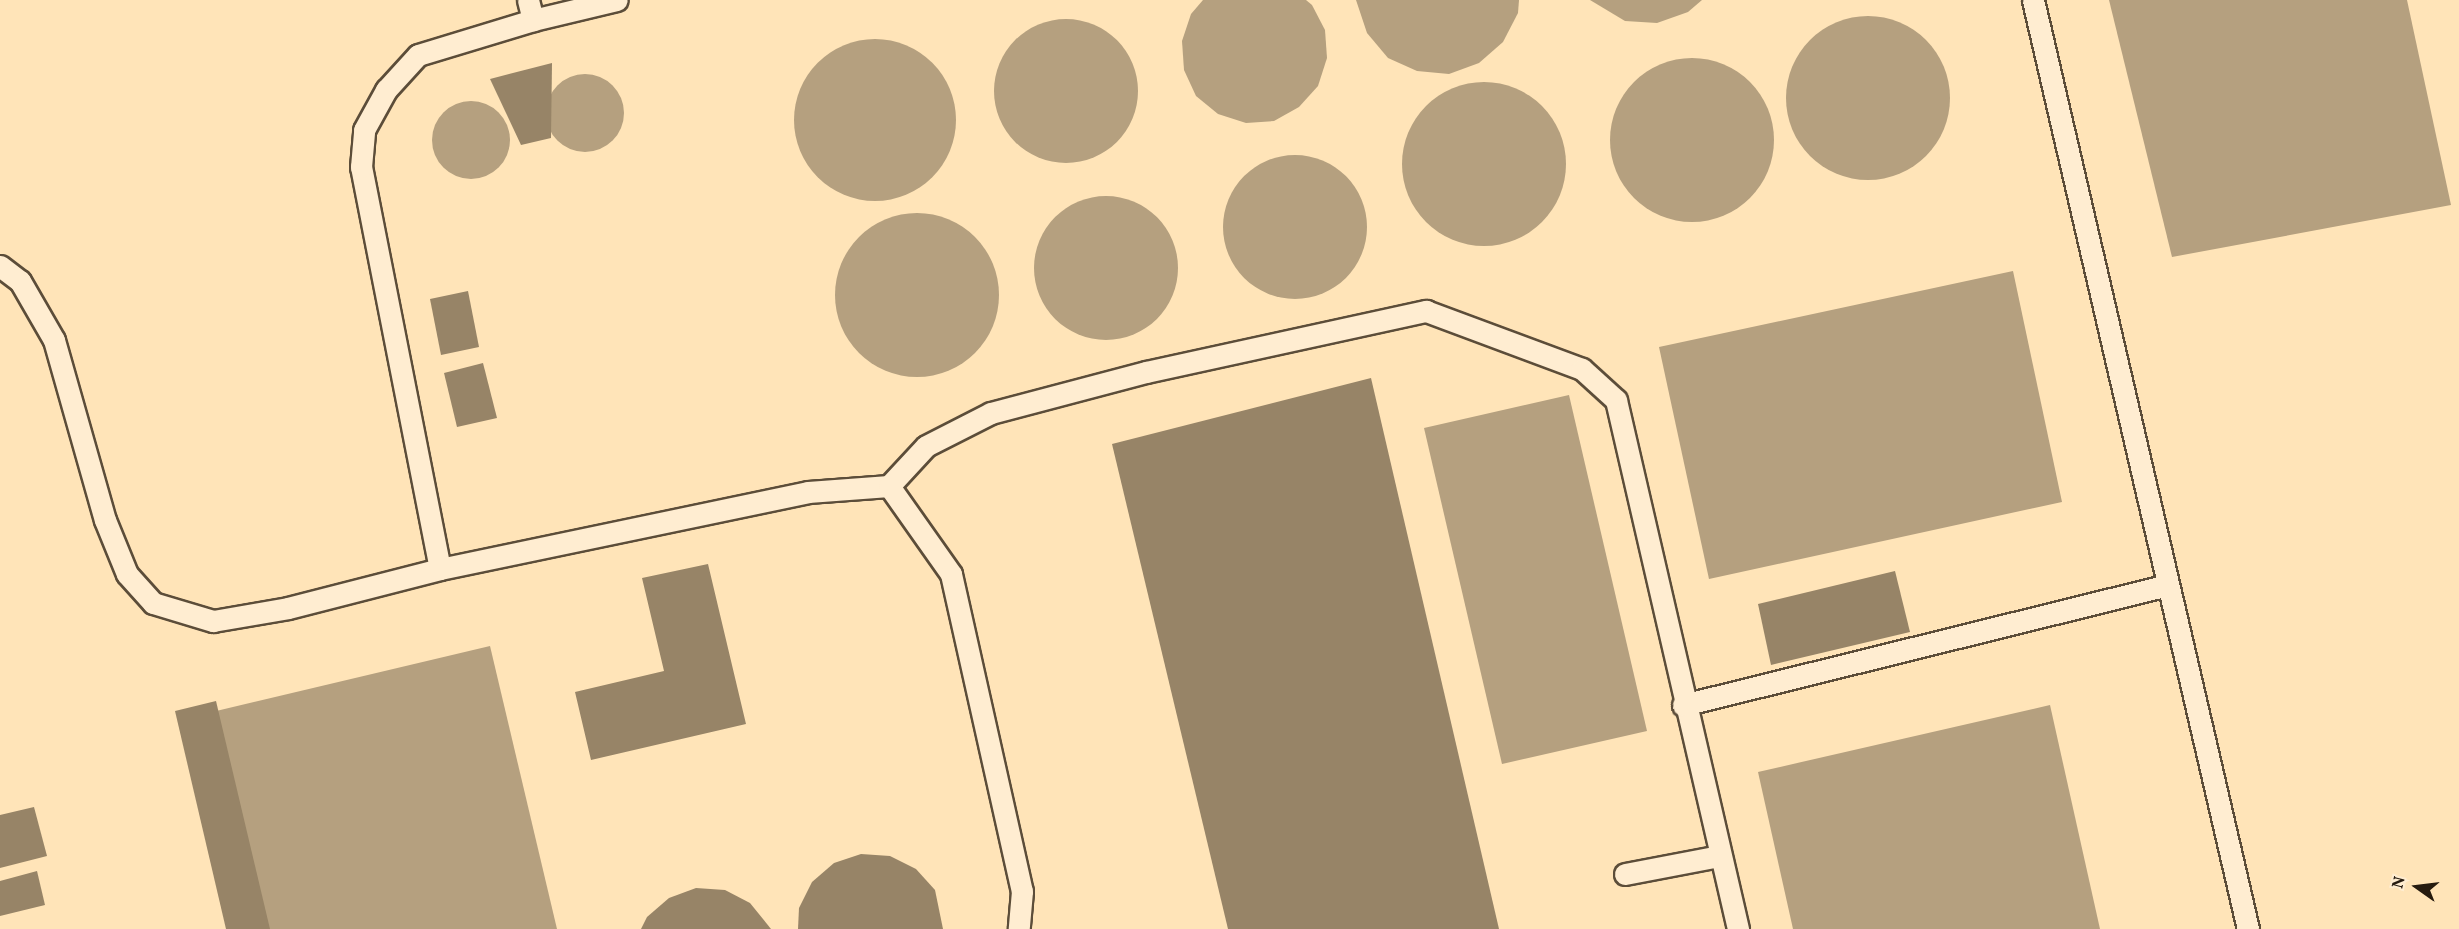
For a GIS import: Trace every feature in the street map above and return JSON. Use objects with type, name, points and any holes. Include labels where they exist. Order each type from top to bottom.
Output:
[{"type":"lane","points":[[440,569],[361,167],[364,130],[386,90],[418,55],[531,10],[617,0]]},
{"type":"lane","points":[[2033,0],[2248,929]]},
{"type":"lane","points":[[0,266],[20,280],[54,340],[105,520],[127,574],[153,603],[213,621],[288,608],[440,569],[808,492],[889,486],[926,446],[991,413],[1146,372],[1425,311],[1582,369],[1616,400],[1683,705],[1738,929]]},
{"type":"lane","points":[[889,486],[951,574],[1022,891],[1019,929]]},
{"type":"lane","points":[[1683,705],[2168,585]]},
{"type":"lane","points":[[1625,874],[1719,856]]},
{"type":"shaded area","points":[[1203,0],[1306,0],[1312,5],[1325,30],[1327,58],[1318,86],[1299,107],[1274,121],[1246,123],[1218,114],[1196,96],[1184,70],[1182,41],[1191,14]]},
{"type":"shaded area","points":[[1356,0],[1519,0],[1518,13],[1503,42],[1479,63],[1449,74],[1417,71],[1388,58],[1367,33]]},
{"type":"shaded area","points":[[1590,0],[1702,0],[1688,12],[1657,23],[1625,21]]},
{"type":"shaded area","points":[[2109,0],[2407,0],[2451,205],[2172,257]]},
{"type":"shaded area","points":[[1868,16],[1899,23],[1926,40],[1943,67],[1950,98],[1943,129],[1926,156],[1899,173],[1868,180],[1837,173],[1810,156],[1793,129],[1786,98],[1793,67],[1810,40],[1837,23]]},
{"type":"shaded area","points":[[1066,19],[1094,24],[1117,40],[1133,63],[1138,91],[1133,119],[1117,142],[1094,158],[1066,163],[1038,158],[1015,142],[999,119],[994,91],[999,63],[1015,40],[1038,24]]},
{"type":"shaded area","points":[[875,39],[891,40],[906,45],[933,62],[950,89],[955,104],[955,136],[950,151],[933,178],[906,195],[891,200],[875,201],[859,200],[844,195],[817,178],[800,151],[795,136],[794,120],[795,104],[800,89],[817,62],[844,45],[859,40]]},
{"type":"shaded area","points":[[1692,58],[1723,65],[1750,82],[1767,109],[1774,140],[1767,171],[1750,198],[1723,215],[1692,222],[1661,215],[1634,198],[1617,171],[1610,140],[1617,109],[1634,82],[1661,65]]},
{"type":"shaded area","points":[[585,74],[600,77],[617,91],[624,113],[621,128],[607,145],[585,152],[570,149],[553,135],[546,113],[549,98],[563,81]]},
{"type":"shaded area","points":[[1484,82],[1515,89],[1542,106],[1559,133],[1566,164],[1559,195],[1542,222],[1515,239],[1484,246],[1453,239],[1426,222],[1409,195],[1402,164],[1409,133],[1426,106],[1453,89]]},
{"type":"shaded area","points":[[471,101],[486,104],[499,112],[507,125],[510,140],[507,155],[499,168],[486,176],[471,179],[456,176],[443,168],[435,155],[432,140],[435,125],[443,112],[456,104]]},
{"type":"shaded area","points":[[1295,155],[1323,160],[1346,176],[1362,199],[1367,227],[1362,255],[1346,278],[1323,294],[1295,299],[1267,294],[1244,278],[1228,255],[1223,227],[1228,199],[1244,176],[1267,160]]},
{"type":"shaded area","points":[[1106,196],[1134,201],[1157,217],[1173,240],[1178,268],[1173,296],[1157,319],[1134,335],[1106,340],[1078,335],[1055,319],[1039,296],[1034,268],[1039,240],[1055,217],[1078,201]]},
{"type":"shaded area","points":[[917,213],[948,220],[975,237],[992,264],[999,295],[992,326],[975,353],[948,370],[917,377],[886,370],[859,353],[842,326],[835,295],[842,264],[859,237],[886,220]]},
{"type":"shaded area","points":[[2013,271],[2062,502],[1709,579],[1659,347]]},
{"type":"shaded area","points":[[1569,395],[1647,731],[1502,764],[1424,428]]},
{"type":"shaded area","points":[[490,646],[557,929],[262,929],[212,712]]},
{"type":"shaded area","points":[[2050,705],[2100,929],[1793,929],[1758,772]]},
{"type":"building","points":[[552,63],[551,138],[521,145],[490,79]]},
{"type":"building","points":[[468,291],[479,347],[441,355],[430,299]]},
{"type":"building","points":[[483,363],[497,418],[457,427],[444,373]]},
{"type":"building","points":[[1371,378],[1499,929],[1228,929],[1112,444]]},
{"type":"building","points":[[708,564],[746,724],[591,760],[575,692],[664,671],[642,578]]},
{"type":"building","points":[[1895,571],[1910,632],[1771,665],[1758,604]]},
{"type":"building","points":[[216,701],[270,929],[226,929],[175,711]]},
{"type":"building","points":[[34,807],[47,856],[0,868],[0,815]]},
{"type":"building","points":[[861,854],[890,856],[916,869],[935,890],[943,929],[798,929],[799,908],[812,882],[834,863]]},
{"type":"building","points":[[37,871],[45,905],[0,916],[0,881]]},
{"type":"building","points":[[696,888],[725,890],[750,903],[771,929],[641,929],[647,917],[669,898]]}]
